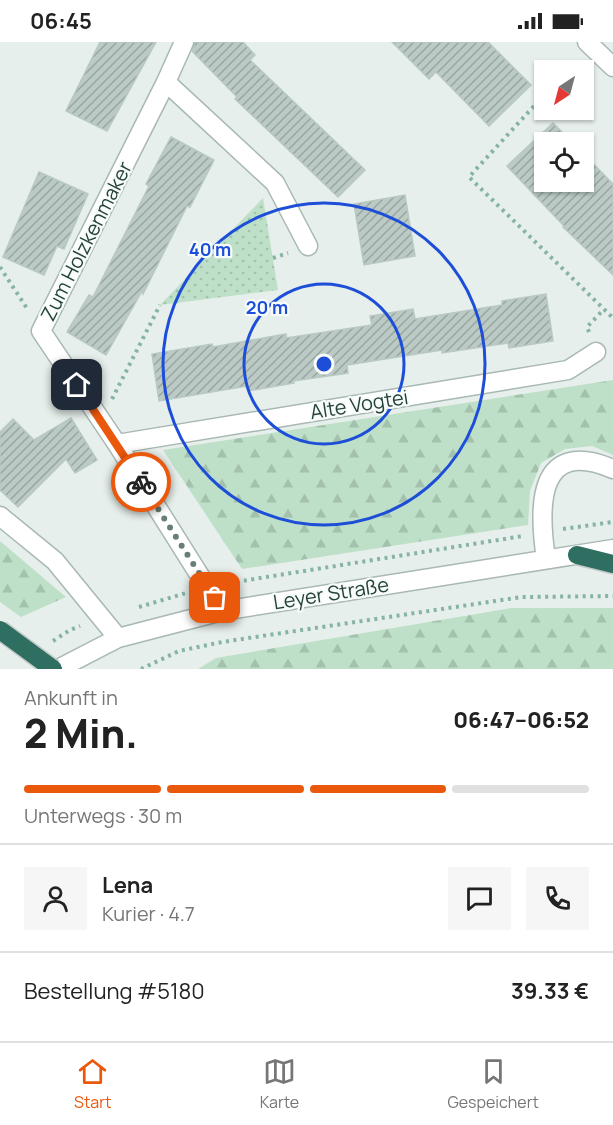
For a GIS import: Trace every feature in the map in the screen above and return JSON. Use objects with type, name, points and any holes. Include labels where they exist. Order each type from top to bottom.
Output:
[{"type":"highway","points":[[577,555],[613,564]]},
{"type":"highway","points":[[0,630],[53,669]]},
{"type":"street","name":"Zum Holzkenmaker","points":[[184,42],[41,331],[117,444],[222,611]]},
{"type":"street","points":[[587,42],[613,67]]},
{"type":"street","points":[[166,82],[274,183],[309,246]]},
{"type":"street","name":"Alte Vogtei","points":[[117,444],[568,370],[596,352]]},
{"type":"street","points":[[546,559],[542,533],[543,498],[548,480],[559,466],[576,460],[596,462],[613,469]]},
{"type":"street","points":[[0,516],[56,561],[118,638]]},
{"type":"street","name":"Leyer Straße","points":[[58,669],[118,638],[222,611],[613,549]]},
{"type":"path","points":[[534,106],[469,177],[613,318]]},
{"type":"path","points":[[0,267],[41,331]]},
{"type":"path","points":[[101,421],[160,305]]},
{"type":"path","points":[[141,669],[179,651],[222,642],[522,597],[613,596]]},
{"type":"green space","points":[[263,198],[278,290],[160,305]]},
{"type":"green space","points":[[613,380],[613,455],[592,446],[565,449],[541,463],[530,491],[528,525],[242,569],[163,450]]},
{"type":"green space","points":[[0,541],[66,597],[21,617],[0,602]]},
{"type":"green space","points":[[511,608],[613,608],[613,669],[198,669],[216,658]]},
{"type":"building","points":[[100,42],[156,42],[107,131],[66,111]]},
{"type":"building","points":[[195,42],[243,42],[255,55],[250,60],[365,170],[338,197],[235,99],[237,97],[192,51]]},
{"type":"building","points":[[392,42],[488,42],[531,85],[489,126],[436,72],[429,79]]},
{"type":"building","points":[[553,123],[562,132],[543,132]]},
{"type":"building","points":[[171,137],[214,160],[190,207],[187,206],[143,294],[142,291],[106,355],[67,332],[89,295],[93,297],[149,186],[146,184]]},
{"type":"building","points":[[534,141],[534,192],[594,192],[594,164],[613,184],[613,275],[563,227],[507,166]]},
{"type":"building","points":[[39,172],[88,194],[64,249],[57,246],[44,275],[3,257]]},
{"type":"building","points":[[405,195],[415,256],[364,265],[354,204]]},
{"type":"building","points":[[546,294],[553,341],[509,348],[508,343],[442,353],[442,350],[347,365],[348,373],[293,381],[294,383],[248,391],[247,386],[159,401],[152,354],[212,344],[213,347],[286,334],[286,338],[372,325],[370,316],[413,309],[415,319],[502,305],[502,301]]},
{"type":"building","points":[[71,418],[97,460],[75,473],[66,459],[18,507],[0,490],[0,432],[13,419],[34,440]]},
{"type":"way so far","points":[[141,482],[215,598]]},
{"type":"route","points":[[77,385],[141,482]]}]
